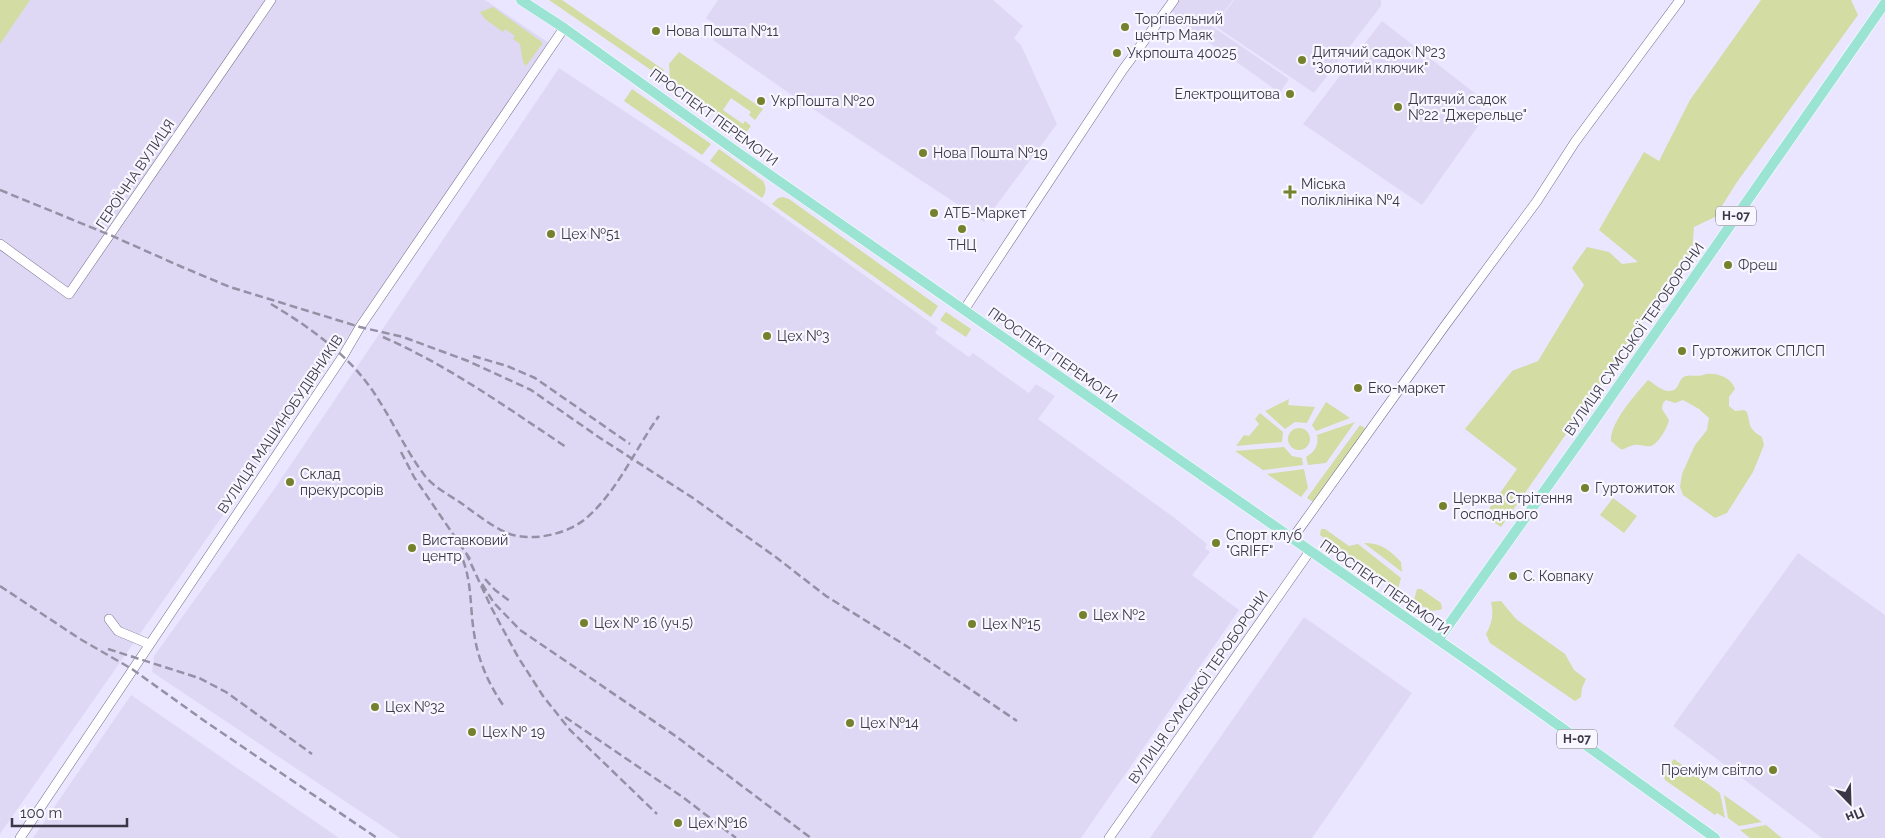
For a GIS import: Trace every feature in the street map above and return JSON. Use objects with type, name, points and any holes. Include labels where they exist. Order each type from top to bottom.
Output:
[{"type":"main road","name":"ПРОСПЕКТ ПЕРЕМОГИ","points":[[521,0],[564,28],[740,154],[1438,640],[1715,838]]},
{"type":"main road","name":"ВУЛИЦЯ СУМСЬКОЇ ТЕРОБОРОНИ","points":[[1438,640],[1588,430],[1885,3]]},
{"type":"street","name":"ГЕРОЇЧНА ВУЛИЦЯ","points":[[0,244],[69,294],[271,0]]},
{"type":"street","points":[[964,310],[1122,71],[1174,0]]},
{"type":"street","points":[[1292,539],[1444,326],[1537,201],[1575,142],[1680,0]]},
{"type":"street","name":"ВУЛИЦЯ МАШИНОБУДІВНИКІВ","points":[[20,838],[343,356],[360,327],[564,28]]},
{"type":"street","name":"ВУЛИЦЯ СУМСЬКОЇ ТЕРОБОРОНИ","points":[[1109,838],[1310,552]]},
{"type":"street","points":[[108,619],[118,631],[149,644]]},
{"type":"shaded area","points":[[0,0],[485,0],[552,45],[0,834]]},
{"type":"shaded area","points":[[718,0],[993,0],[1023,26],[1014,38],[1021,45],[1057,124],[984,222],[786,91],[713,40],[720,29],[706,18]]},
{"type":"shaded area","points":[[1179,0],[1233,0],[1213,27],[1289,79],[1280,93],[1173,17],[1175,13],[1171,11]]},
{"type":"shaded area","name":"Дитячий садок №23 \"Золотий ключик\"","points":[[1234,0],[1381,0],[1381,6],[1314,93],[1215,26]]},
{"type":"shaded area","name":"Дитячий садок №22 \"Джерельце\"","points":[[1382,21],[1476,94],[1483,119],[1422,205],[1303,124]]},
{"type":"shaded area","points":[[559,68],[765,204],[938,328],[935,333],[969,357],[973,353],[1029,393],[1036,384],[1055,396],[1038,419],[1176,519],[1207,544],[1205,548],[1210,552],[1192,575],[1239,610],[1081,838],[400,838],[152,672],[154,656],[275,488]]},
{"type":"shaded area","points":[[1798,553],[1885,615],[1885,838],[1822,838],[1673,726]]},
{"type":"shaded area","points":[[1304,617],[1412,693],[1312,838],[1150,838]]},
{"type":"shaded area","points":[[131,695],[339,838],[33,838]]},
{"type":"green space","points":[[0,0],[30,0],[0,44]]},
{"type":"green space","points":[[549,0],[562,0],[664,70],[664,79]]},
{"type":"green space","points":[[1761,0],[1851,0],[1858,15],[1737,182],[1715,217],[1694,227],[1692,254],[1501,527],[1484,516],[1517,469],[1465,429],[1512,371],[1538,361],[1584,285],[1572,268],[1587,247],[1609,252],[1622,264],[1638,262],[1599,230],[1644,152],[1659,161],[1690,100]]},
{"type":"green space","points":[[493,7],[542,42],[526,66],[523,62],[520,44],[513,39],[515,36],[505,29],[503,32],[485,19],[480,12]]},
{"type":"green space","points":[[679,52],[763,109],[755,120],[749,115],[751,112],[731,98],[723,110],[743,124],[745,121],[751,126],[745,134],[670,83],[669,64]]},
{"type":"green space","points":[[632,89],[711,144],[702,155],[624,101]]},
{"type":"green space","points":[[719,149],[763,181],[766,190],[762,198],[710,161]]},
{"type":"green space","points":[[778,198],[789,199],[938,306],[931,317],[772,204]]},
{"type":"green space","points":[[946,312],[971,329],[966,337],[940,320]]},
{"type":"green space","points":[[1706,374],[1719,375],[1730,381],[1735,389],[1729,397],[1729,406],[1735,411],[1744,410],[1747,412],[1751,427],[1762,437],[1764,445],[1753,472],[1727,513],[1715,518],[1683,495],[1680,487],[1682,474],[1695,445],[1707,430],[1709,418],[1699,409],[1683,400],[1675,403],[1666,400],[1663,403],[1662,409],[1669,420],[1662,435],[1654,445],[1634,445],[1622,449],[1611,441],[1612,433],[1619,417],[1648,380],[1661,389],[1669,391],[1677,387],[1683,377]]},
{"type":"green space","points":[[1289,399],[1288,405],[1315,407],[1307,423],[1295,422],[1285,429],[1265,411]]},
{"type":"green space","points":[[1326,402],[1350,418],[1316,431],[1312,425]]},
{"type":"green space","points":[[1260,413],[1283,432],[1282,442],[1236,446],[1244,435],[1249,436],[1259,424],[1255,419]]},
{"type":"green space","points":[[1355,422],[1326,463],[1308,465],[1306,457],[1316,448],[1317,435]]},
{"type":"green space","points":[[1360,425],[1366,429],[1313,502],[1307,498]]},
{"type":"green space","points":[[1299,428],[1307,431],[1310,439],[1307,447],[1299,450],[1291,447],[1288,439],[1291,431]]},
{"type":"green space","points":[[1284,447],[1292,456],[1302,458],[1303,465],[1263,470],[1235,451]]},
{"type":"green space","points":[[1304,469],[1308,488],[1301,497],[1267,474]]},
{"type":"green space","points":[[1613,498],[1637,516],[1624,533],[1600,515]]},
{"type":"green space","points":[[1321,529],[1325,529],[1349,546],[1358,544],[1401,578],[1398,589],[1394,590],[1320,535]]},
{"type":"green space","points":[[1364,543],[1375,544],[1389,551],[1401,562],[1402,572]]},
{"type":"green space","points":[[1417,589],[1421,589],[1441,603],[1442,609],[1430,610],[1414,600]]},
{"type":"green space","points":[[1501,601],[1516,619],[1565,654],[1574,670],[1586,679],[1581,697],[1575,701],[1490,643],[1486,634],[1492,619],[1491,602]]},
{"type":"green space","points":[[1674,759],[1720,793],[1725,818],[1717,813],[1715,815],[1665,780],[1663,773]]},
{"type":"green space","points":[[1724,795],[1762,822],[1739,826],[1728,818]]},
{"type":"green space","points":[[1766,825],[1782,838],[1750,838],[1740,830]]},
{"type":"railway","points":[[0,190],[230,287],[360,327],[403,337],[468,361],[531,390],[600,438],[693,498],[777,558],[826,596],[908,647],[1017,721]]},
{"type":"railway","points":[[271,304],[323,339],[357,371],[375,394],[417,465],[429,480],[488,522],[514,535],[524,537],[546,536],[567,530],[584,520],[596,509],[616,484],[659,416]]},
{"type":"railway","points":[[383,337],[454,374],[566,447]]},
{"type":"railway","points":[[473,356],[507,366],[535,378],[630,444]]},
{"type":"railway","points":[[401,452],[414,477],[470,559]]},
{"type":"railway","points":[[466,553],[491,607],[518,657],[543,696],[570,730],[657,814]]},
{"type":"railway","points":[[463,560],[468,578],[478,653],[488,680],[503,705]]},
{"type":"railway","points":[[485,579],[495,590],[511,602]]},
{"type":"railway","points":[[482,584],[494,603],[520,630],[677,737],[811,838]]},
{"type":"railway","points":[[0,586],[80,639],[132,669],[206,722],[377,838]]},
{"type":"railway","points":[[108,649],[199,678],[226,692],[312,754]]},
{"type":"railway","points":[[565,717],[684,798],[736,838]]},
{"type":"place","name":"Торгівельний центр Маяк","points":[[1125,27]]},
{"type":"place","name":"Нова Пошта №11","points":[[656,31]]},
{"type":"place","name":"Укрпошта 40025","points":[[1117,53]]},
{"type":"place","name":"Дитячий садок №23 \"Золотий ключик\"","points":[[1302,60]]},
{"type":"place","name":"Електрощитова","points":[[1290,94]]},
{"type":"place","name":"УкрПошта №20","points":[[761,101]]},
{"type":"place","name":"Дитячий садок №22 \"Джерельце\"","points":[[1398,107]]},
{"type":"place","name":"Нова Пошта №19","points":[[923,153]]},
{"type":"place","name":"Міська поліклініка №4","points":[[1290,192]]},
{"type":"place","name":"АТБ-Маркет","points":[[934,213]]},
{"type":"place","name":"ТНЦ","points":[[962,229]]},
{"type":"place","name":"Цех №51","points":[[551,234]]},
{"type":"place","name":"Фреш","points":[[1728,265]]},
{"type":"place","name":"Цех №3","points":[[767,336]]},
{"type":"place","name":"Гуртожиток СПЛСП","points":[[1682,351]]},
{"type":"place","name":"Еко-маркет","points":[[1358,388]]},
{"type":"place","name":"Склад прекурсорів","points":[[290,482]]},
{"type":"place","name":"Гуртожиток","points":[[1585,488]]},
{"type":"place","name":"Церква Стрітення Господнього","points":[[1443,506]]},
{"type":"place","name":"Спорт клуб \"GRIFF\"","points":[[1216,543]]},
{"type":"place","name":"Виставковий центр","points":[[412,548]]},
{"type":"place","name":"С. Ковпаку","points":[[1513,576]]},
{"type":"place","name":"Цех №2","points":[[1083,615]]},
{"type":"place","name":"Цех № 16 (уч.5)","points":[[584,623]]},
{"type":"place","name":"Цех №15","points":[[972,624]]},
{"type":"place","name":"Цех №32","points":[[375,707]]},
{"type":"place","name":"Цех №14","points":[[850,723]]},
{"type":"place","name":"Цех № 19","points":[[472,732]]},
{"type":"place","name":"Преміум світло","points":[[1773,770]]},
{"type":"place","name":"Цех №16","points":[[678,823]]}]
